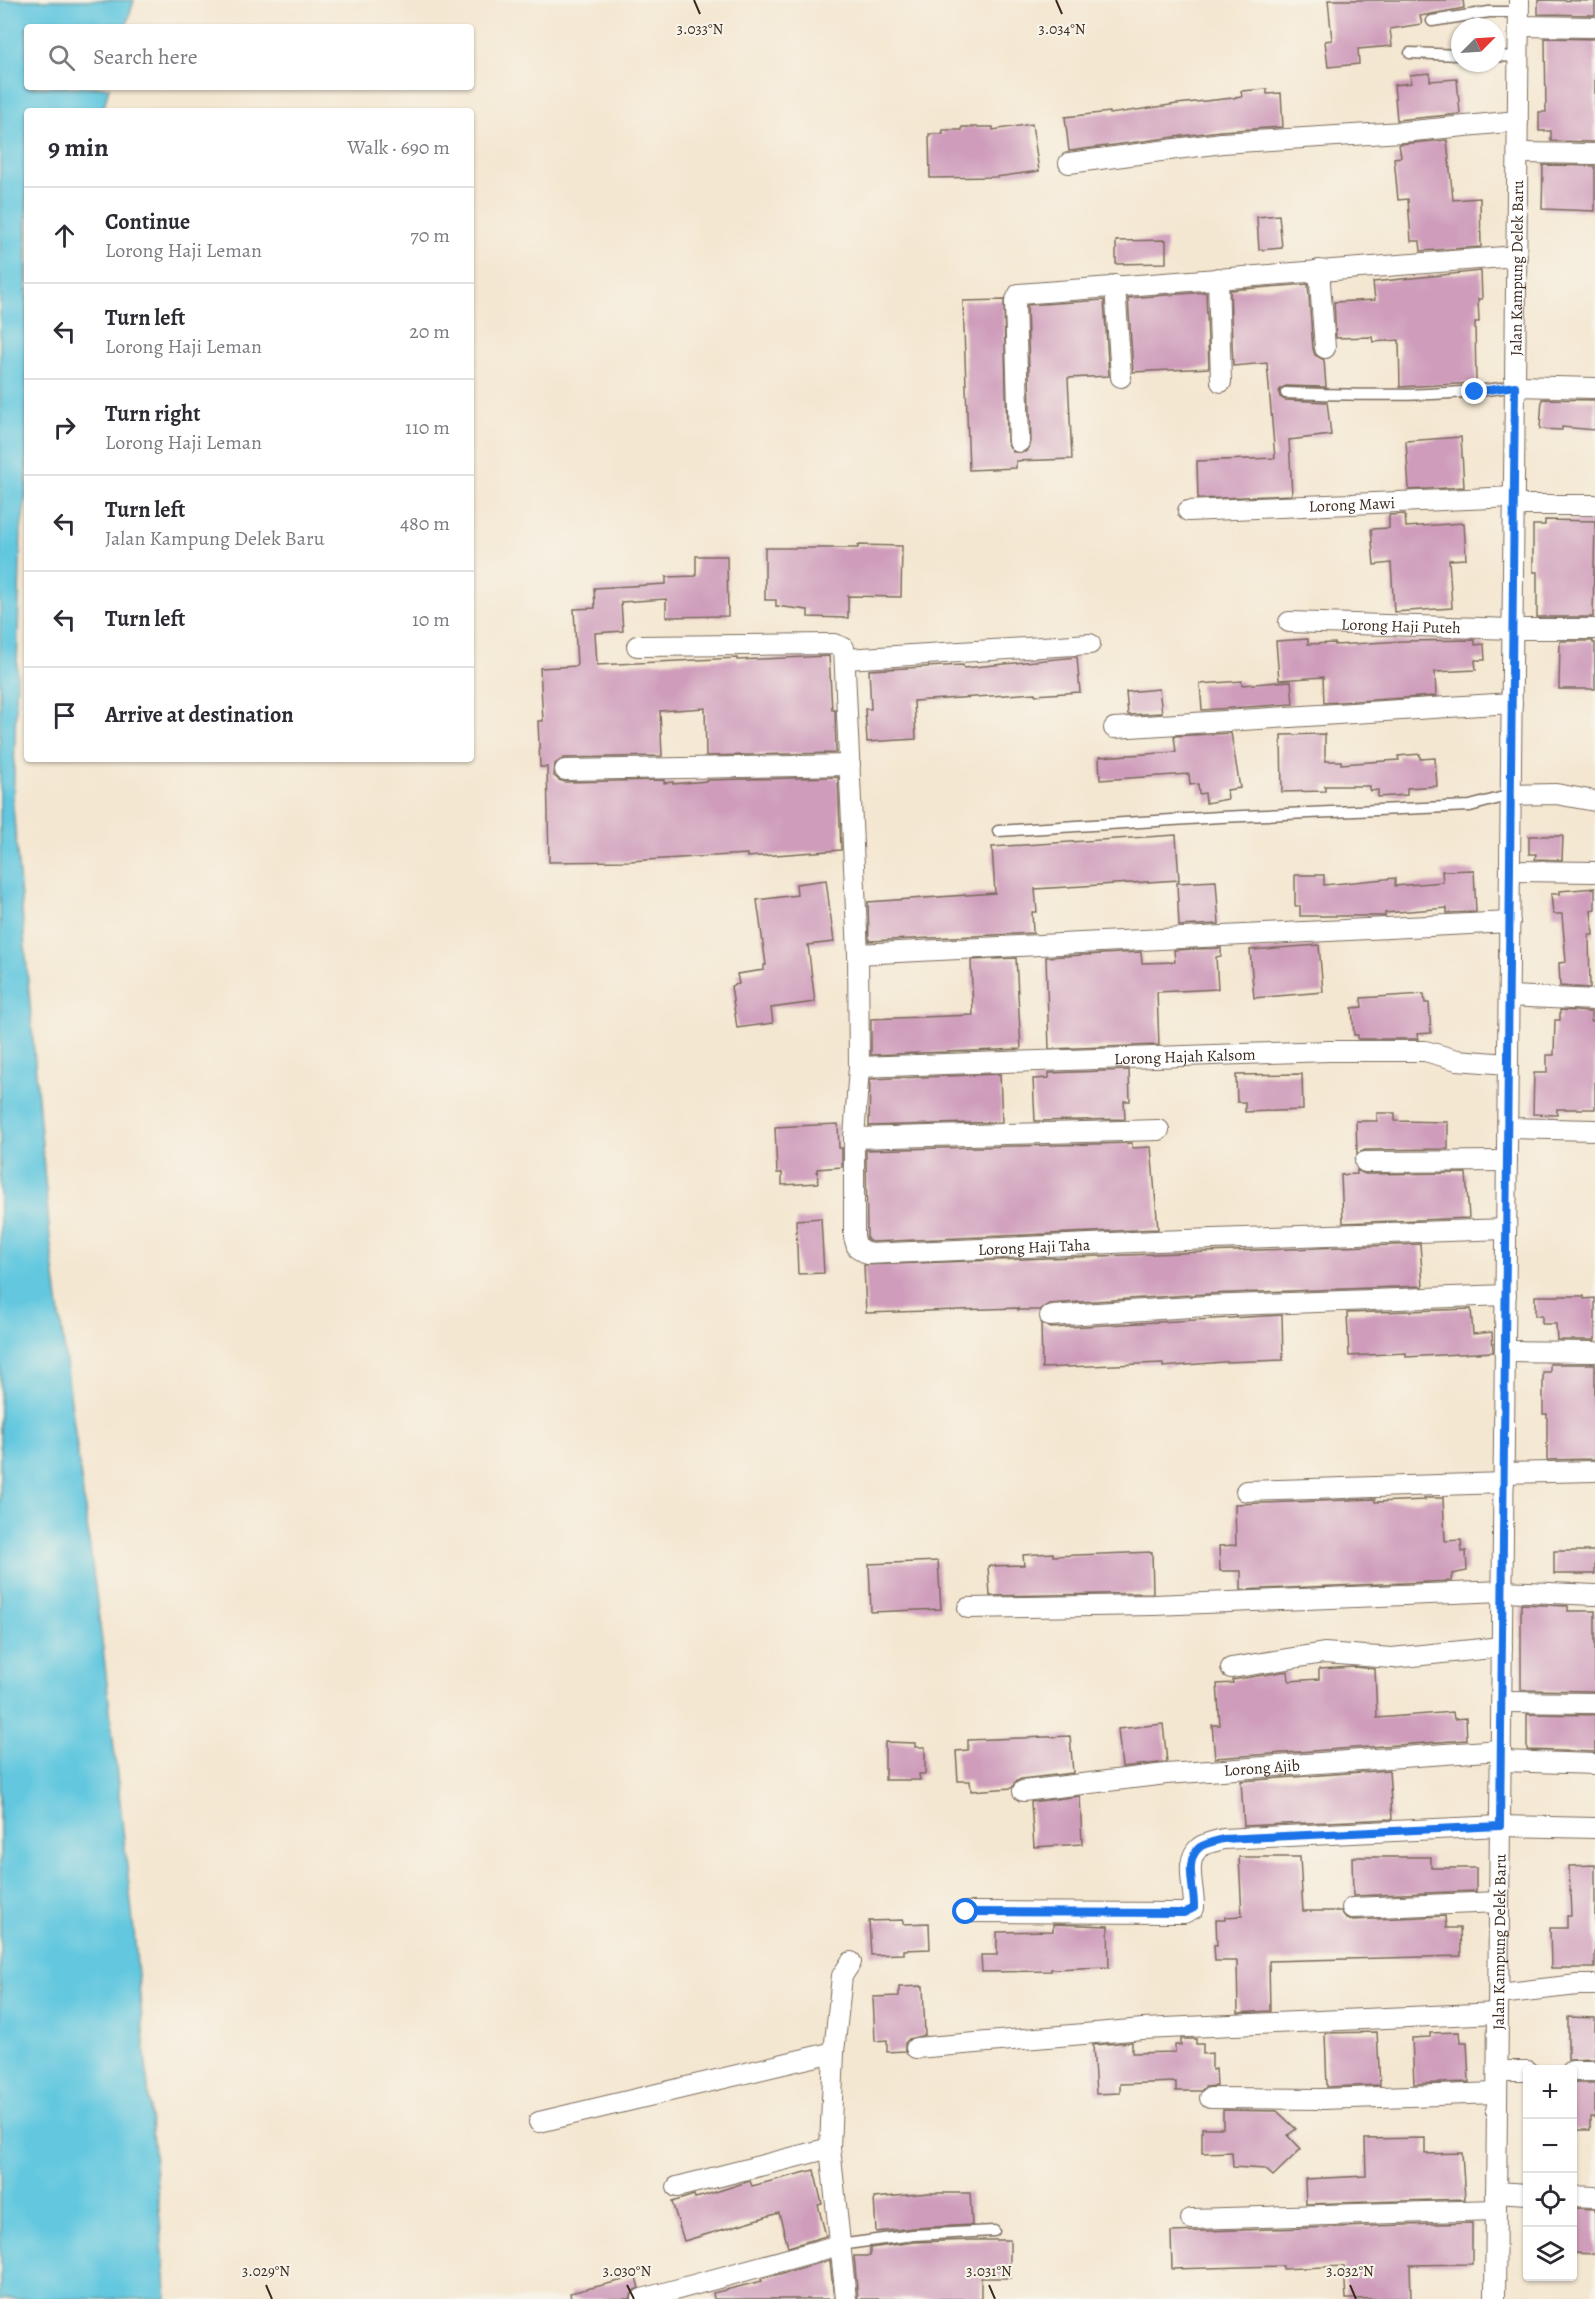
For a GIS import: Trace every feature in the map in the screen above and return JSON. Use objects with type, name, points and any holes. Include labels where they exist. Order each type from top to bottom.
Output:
[{"type":"street","points":[[1519,13],[1595,27]]},
{"type":"street","name":"Jalan Kampung Delek Baru","points":[[1496,2299],[1519,13]]},
{"type":"street","points":[[1069,163],[1222,143],[1402,132],[1518,121]]},
{"type":"street","points":[[1518,153],[1595,153]]},
{"type":"street","points":[[1019,442],[1015,302],[1019,294],[1517,256]]},
{"type":"street","points":[[1319,270],[1325,348]]},
{"type":"street","points":[[1218,278],[1221,382]]},
{"type":"street","points":[[1115,285],[1121,377]]},
{"type":"street","points":[[1515,386],[1595,388]]},
{"type":"street","name":"Lorong Mawi","points":[[1188,511],[1514,501],[1595,505]]},
{"type":"street","name":"Lorong Haji Puteh","points":[[1289,622],[1513,629],[1595,629]]},
{"type":"street","points":[[637,646],[834,644],[844,648],[846,659],[1090,644]]},
{"type":"street","name":"Lorong Haji Taha","points":[[846,659],[858,954],[859,1067],[854,1138],[854,1237],[857,1247],[868,1254],[1156,1240],[1506,1229]]},
{"type":"street","points":[[1114,728],[1512,704]]},
{"type":"street","points":[[565,770],[850,765]]},
{"type":"street","points":[[1511,795],[1556,794],[1595,801]]},
{"type":"street","points":[[1510,872],[1595,872]]},
{"type":"street","points":[[858,954],[1510,922]]},
{"type":"street","points":[[1509,996],[1595,1000]]},
{"type":"street","name":"Lorong Hajah Kalsom","points":[[859,1067],[1329,1051],[1425,1051],[1457,1060],[1508,1064]]},
{"type":"street","points":[[1508,1128],[1595,1130]]},
{"type":"street","points":[[854,1138],[1159,1130]]},
{"type":"street","points":[[1365,1162],[1507,1161]]},
{"type":"street","points":[[1050,1316],[1207,1306],[1506,1295]]},
{"type":"street","points":[[1505,1351],[1595,1352]]},
{"type":"street","points":[[1246,1491],[1595,1471]]},
{"type":"street","points":[[968,1608],[1154,1605],[1503,1591],[1595,1595]]},
{"type":"street","points":[[1231,1668],[1324,1653],[1392,1658],[1502,1647]]},
{"type":"street","points":[[1502,1702],[1595,1703]]},
{"type":"street","name":"Lorong Ajib","points":[[1023,1791],[1166,1774],[1501,1756],[1595,1764]]},
{"type":"street","points":[[966,1912],[1184,1913],[1194,1908],[1192,1858],[1200,1847],[1223,1839],[1500,1826],[1595,1828]]},
{"type":"street","points":[[1352,1908],[1499,1902]]},
{"type":"street","points":[[846,2299],[830,2148],[834,2052],[842,1976],[851,1962]]},
{"type":"street","points":[[916,2048],[1143,2028],[1498,2003],[1577,1985],[1595,1985]]},
{"type":"street","points":[[539,2122],[834,2052]]},
{"type":"street","points":[[1498,2071],[1523,2071]]},
{"type":"street","points":[[1577,2071],[1595,2072]]},
{"type":"street","points":[[1210,2098],[1322,2099],[1497,2093]]},
{"type":"street","points":[[677,2187],[830,2148]]},
{"type":"street","points":[[1191,2219],[1496,2201],[1523,2195]]},
{"type":"street","points":[[1577,2196],[1595,2198]]},
{"type":"street","points":[[642,2299],[839,2245]]},
{"type":"lane","points":[[1432,21],[1489,12],[1519,13]]},
{"type":"lane","points":[[1410,53],[1451,55]]},
{"type":"lane","points":[[1505,57],[1519,57]]},
{"type":"lane","points":[[1286,393],[1370,395],[1475,392],[1515,386]]},
{"type":"lane","points":[[999,831],[1220,817],[1470,806],[1511,795]]},
{"type":"lane","points":[[839,2245],[913,2235],[994,2230]]},
{"type":"water","points":[[0,0],[134,0],[127,24],[24,24],[24,90],[108,90],[104,108],[24,108],[24,509],[21,531],[13,806],[50,1239],[104,1657],[134,1931],[167,2299],[0,2299]]},
{"type":"building","points":[[1328,0],[1463,0],[1464,8],[1420,16],[1422,24],[1390,29],[1392,46],[1358,49],[1359,64],[1328,67],[1325,41],[1332,40]]},
{"type":"building","points":[[1538,0],[1595,1],[1595,15],[1538,14]]},
{"type":"building","points":[[1545,38],[1595,39],[1595,142],[1551,141],[1551,131],[1539,131],[1539,112],[1546,112]]},
{"type":"building","points":[[1430,73],[1430,81],[1457,79],[1460,114],[1397,120],[1394,85],[1411,83],[1410,75]]},
{"type":"building","points":[[1267,89],[1267,94],[1281,93],[1283,127],[1220,131],[1069,151],[1065,117],[1110,112],[1110,114],[1242,97],[1241,91]]},
{"type":"building","points":[[1032,124],[1039,171],[996,177],[930,178],[929,134],[943,134],[943,130],[962,130],[962,127],[993,127],[993,130]]},
{"type":"building","points":[[1447,140],[1453,200],[1480,198],[1481,247],[1421,251],[1420,241],[1411,241],[1408,199],[1398,200],[1394,158],[1401,157],[1399,144]]},
{"type":"building","points":[[1543,165],[1595,166],[1595,211],[1542,209]]},
{"type":"building","points":[[1279,215],[1282,248],[1259,250],[1257,217]]},
{"type":"building","points":[[1166,240],[1166,263],[1116,264],[1116,241]]},
{"type":"building","points":[[1481,271],[1482,299],[1478,299],[1479,322],[1475,322],[1476,383],[1400,387],[1399,340],[1373,342],[1372,337],[1336,338],[1334,302],[1375,300],[1373,282]]},
{"type":"building","points":[[1308,284],[1313,349],[1315,355],[1324,360],[1326,387],[1286,386],[1280,389],[1279,393],[1280,397],[1285,400],[1327,402],[1331,435],[1289,440],[1292,495],[1198,499],[1197,461],[1275,458],[1267,363],[1233,366],[1230,290]]},
{"type":"building","points":[[1206,292],[1209,368],[1133,372],[1128,298]]},
{"type":"building","points":[[1004,300],[1007,442],[1013,452],[1025,452],[1031,442],[1027,305],[1104,300],[1109,376],[1068,378],[1072,459],[1016,461],[1016,468],[969,470],[963,301]]},
{"type":"building","points":[[1542,399],[1595,400],[1595,430],[1562,427],[1562,430],[1540,429]]},
{"type":"building","points":[[1461,437],[1464,487],[1409,490],[1406,441]]},
{"type":"building","points":[[1405,514],[1406,527],[1464,523],[1466,559],[1449,560],[1452,608],[1394,612],[1391,563],[1374,565],[1371,529],[1389,528],[1389,515]]},
{"type":"building","points":[[1545,520],[1595,521],[1593,617],[1537,617],[1537,572],[1533,572],[1533,525],[1545,525]]},
{"type":"building","points":[[858,545],[902,546],[901,597],[848,596],[848,618],[808,617],[808,610],[776,606],[776,600],[765,600],[765,548],[858,548]]},
{"type":"building","points":[[696,556],[727,556],[728,616],[666,617],[666,599],[621,602],[623,631],[595,633],[597,665],[829,656],[832,710],[835,710],[836,753],[706,756],[705,708],[660,711],[662,756],[564,758],[555,764],[554,776],[565,782],[664,780],[664,783],[673,782],[673,784],[707,780],[838,777],[841,850],[747,857],[747,854],[629,861],[549,862],[547,767],[540,767],[538,721],[543,721],[540,668],[577,666],[574,609],[595,608],[594,588],[666,584],[666,577],[696,576]]},
{"type":"building","points":[[1308,639],[1308,644],[1335,643],[1335,645],[1475,640],[1475,645],[1484,644],[1485,660],[1475,660],[1476,670],[1435,672],[1436,696],[1324,703],[1323,677],[1279,680],[1276,641]]},
{"type":"building","points":[[1560,641],[1593,641],[1595,643],[1595,689],[1559,689]]},
{"type":"building","points":[[1077,657],[1080,692],[914,701],[916,739],[867,742],[865,709],[871,709],[869,670],[963,665],[964,668]]},
{"type":"building","points":[[1242,681],[1242,685],[1291,681],[1293,704],[1202,710],[1200,684]]},
{"type":"building","points":[[1159,689],[1162,713],[1128,715],[1126,692]]},
{"type":"building","points":[[1231,733],[1240,788],[1227,790],[1228,799],[1206,803],[1205,793],[1199,794],[1198,784],[1190,785],[1189,774],[1100,780],[1099,757],[1176,752],[1174,736]]},
{"type":"building","points":[[1325,734],[1325,761],[1341,761],[1341,764],[1399,760],[1398,756],[1420,754],[1420,759],[1435,758],[1437,786],[1407,788],[1407,795],[1378,797],[1378,790],[1370,791],[1370,786],[1325,786],[1325,791],[1282,792],[1281,735]]},
{"type":"building","points":[[1176,835],[1179,880],[1035,889],[1037,912],[1032,912],[1033,933],[869,941],[868,902],[995,893],[992,847]]},
{"type":"building","points":[[1529,836],[1563,836],[1562,860],[1535,859],[1536,854],[1529,854]]},
{"type":"building","points":[[1474,870],[1476,912],[1447,913],[1447,908],[1385,913],[1385,916],[1300,916],[1300,906],[1295,906],[1295,875],[1324,875],[1324,885],[1395,878],[1395,886],[1443,882],[1442,871]]},
{"type":"building","points":[[826,880],[834,942],[808,945],[815,1002],[771,1008],[773,1023],[737,1028],[731,986],[739,984],[737,974],[764,970],[764,965],[766,965],[757,900],[797,895],[796,884]]},
{"type":"building","points":[[1216,881],[1219,924],[1179,926],[1177,883]]},
{"type":"building","points":[[1595,888],[1595,909],[1591,910],[1593,935],[1589,935],[1590,988],[1560,986],[1559,963],[1566,962],[1562,914],[1553,914],[1551,894]]},
{"type":"building","points":[[1319,945],[1323,992],[1254,998],[1250,950]]},
{"type":"building","points":[[1221,948],[1221,956],[1216,957],[1218,989],[1157,992],[1159,1045],[1049,1049],[1046,957],[1141,952],[1142,963],[1175,962],[1174,950]]},
{"type":"building","points":[[1016,958],[1021,1049],[871,1055],[871,1019],[973,1015],[971,960]]},
{"type":"building","points":[[1424,994],[1425,1003],[1429,1003],[1431,1033],[1417,1034],[1418,1039],[1358,1039],[1358,1035],[1354,1035],[1352,1008],[1362,1007],[1361,998]]},
{"type":"building","points":[[1560,1010],[1591,1012],[1591,1021],[1595,1021],[1595,1109],[1557,1109],[1557,1115],[1533,1114],[1534,1073],[1547,1073],[1547,1055],[1554,1055],[1555,1020],[1560,1020]]},
{"type":"building","points":[[1129,1070],[1130,1101],[1124,1101],[1125,1119],[1035,1121],[1033,1079],[1049,1078],[1049,1073]]},
{"type":"building","points":[[1000,1074],[1002,1122],[869,1126],[870,1079]]},
{"type":"building","points":[[1302,1074],[1303,1110],[1245,1112],[1245,1102],[1237,1102],[1236,1075]]},
{"type":"building","points":[[1377,1113],[1395,1113],[1395,1121],[1448,1122],[1448,1149],[1365,1150],[1357,1154],[1356,1121],[1377,1121]]},
{"type":"building","points":[[838,1124],[842,1167],[817,1169],[818,1183],[782,1185],[782,1173],[777,1173],[775,1127]]},
{"type":"building","points":[[1132,1143],[1132,1148],[1151,1147],[1158,1229],[871,1242],[867,1239],[866,1150]]},
{"type":"building","points":[[1357,1170],[1365,1174],[1466,1173],[1469,1218],[1343,1223],[1341,1175],[1357,1174]]},
{"type":"building","points":[[821,1218],[824,1273],[798,1274],[796,1220]]},
{"type":"building","points":[[1420,1244],[1423,1286],[1206,1294],[1049,1304],[1040,1310],[1018,1310],[1018,1308],[866,1313],[864,1265]]},
{"type":"building","points":[[1535,1296],[1595,1298],[1595,1340],[1557,1340],[1556,1324],[1542,1324],[1542,1316],[1535,1316]]},
{"type":"building","points":[[1471,1309],[1473,1334],[1492,1332],[1493,1352],[1406,1357],[1406,1353],[1349,1356],[1347,1313]]},
{"type":"building","points":[[1282,1315],[1283,1360],[1163,1367],[1163,1363],[1042,1368],[1041,1323],[1051,1328]]},
{"type":"building","points":[[1550,1364],[1595,1364],[1595,1459],[1547,1460],[1547,1414],[1543,1414],[1543,1372],[1550,1372]]},
{"type":"building","points":[[1424,1498],[1443,1498],[1445,1541],[1461,1540],[1462,1552],[1466,1551],[1467,1571],[1452,1574],[1451,1581],[1241,1590],[1241,1571],[1220,1571],[1219,1546],[1236,1545],[1235,1504],[1375,1499],[1375,1502],[1425,1500]]},
{"type":"building","points":[[1554,1551],[1595,1551],[1595,1574],[1554,1574]]},
{"type":"building","points":[[1152,1552],[1153,1593],[990,1596],[988,1566],[1024,1565],[1023,1555]]},
{"type":"building","points":[[938,1561],[941,1609],[871,1612],[869,1564]]},
{"type":"building","points":[[1521,1604],[1568,1606],[1568,1611],[1595,1611],[1595,1691],[1521,1690]]},
{"type":"building","points":[[1355,1667],[1375,1669],[1377,1718],[1453,1712],[1454,1719],[1466,1718],[1467,1740],[1215,1758],[1212,1725],[1220,1725],[1217,1684],[1233,1683],[1232,1680],[1288,1671],[1289,1681],[1319,1679],[1319,1669]]},
{"type":"building","points":[[1527,1714],[1595,1715],[1595,1752],[1527,1750]]},
{"type":"building","points":[[1163,1724],[1167,1762],[1122,1767],[1118,1729]]},
{"type":"building","points":[[1070,1736],[1073,1773],[1021,1779],[1015,1782],[1012,1788],[971,1791],[970,1781],[958,1781],[956,1751],[968,1750],[968,1740]]},
{"type":"building","points":[[885,1742],[915,1743],[915,1747],[925,1747],[925,1774],[919,1774],[920,1780],[885,1780]]},
{"type":"building","points":[[1389,1770],[1392,1819],[1244,1826],[1241,1781]]},
{"type":"building","points":[[1080,1796],[1082,1844],[1034,1847],[1031,1802]]},
{"type":"building","points":[[1239,1857],[1300,1857],[1303,1911],[1341,1911],[1346,1918],[1352,1920],[1445,1916],[1446,1928],[1460,1928],[1461,1956],[1269,1961],[1270,2011],[1238,2013],[1237,1961],[1215,1961],[1214,1945],[1217,1945],[1216,1920],[1242,1916]]},
{"type":"building","points":[[1352,1857],[1431,1857],[1431,1868],[1476,1868],[1476,1891],[1353,1896]]},
{"type":"building","points":[[1595,1865],[1595,1968],[1551,1968],[1550,1928],[1567,1928],[1567,1916],[1571,1916],[1569,1866]]},
{"type":"building","points":[[903,1920],[903,1924],[929,1923],[930,1949],[904,1950],[904,1954],[871,1955],[869,1921]]},
{"type":"building","points":[[1053,1924],[1108,1926],[1109,1967],[982,1972],[981,1955],[997,1955],[997,1932],[1053,1931]]},
{"type":"building","points":[[923,1986],[925,2035],[909,2039],[905,2043],[905,2051],[887,2052],[887,2040],[875,2041],[873,1997],[899,1996],[899,1987]]},
{"type":"building","points":[[1568,2017],[1595,2018],[1595,2059],[1568,2060]]},
{"type":"building","points":[[1377,2032],[1380,2085],[1327,2087],[1325,2033]]},
{"type":"building","points":[[1459,2032],[1460,2042],[1467,2042],[1469,2082],[1414,2084],[1412,2038],[1430,2037],[1430,2033]]},
{"type":"building","points":[[1181,2039],[1196,2039],[1196,2044],[1203,2044],[1203,2054],[1212,2053],[1212,2070],[1216,2069],[1217,2086],[1205,2087],[1201,2091],[1176,2091],[1176,2082],[1120,2084],[1120,2093],[1096,2094],[1093,2045],[1132,2042],[1132,2053],[1175,2052],[1175,2045],[1181,2045]]},
{"type":"building","points":[[1577,2083],[1595,2083],[1595,2117],[1590,2117],[1590,2130],[1577,2130]]},
{"type":"building","points":[[1223,2110],[1277,2111],[1296,2129],[1288,2135],[1301,2149],[1273,2176],[1265,2169],[1233,2167],[1232,2152],[1202,2153],[1202,2128],[1223,2128]]},
{"type":"building","points":[[1425,2138],[1425,2154],[1462,2153],[1465,2199],[1306,2204],[1305,2179],[1366,2176],[1365,2139]]},
{"type":"building","points":[[814,2170],[822,2204],[818,2205],[826,2236],[788,2247],[779,2213],[684,2241],[672,2202],[694,2195],[695,2198],[703,2196],[750,2181],[752,2186]]},
{"type":"building","points":[[929,2193],[970,2193],[972,2225],[876,2232],[874,2198]]},
{"type":"building","points":[[1577,2208],[1595,2209],[1595,2254],[1577,2253]]},
{"type":"building","points":[[1472,2223],[1472,2264],[1410,2265],[1411,2298],[1346,2299],[1344,2266],[1283,2269],[1283,2266],[1172,2269],[1171,2232]]},
{"type":"building","points":[[1010,2240],[1010,2278],[981,2278],[981,2299],[858,2299],[854,2256],[870,2256],[870,2248],[914,2242]]},
{"type":"building","points":[[830,2260],[834,2299],[714,2299],[713,2293]]},
{"type":"building","points":[[636,2277],[639,2288],[633,2291],[630,2299],[571,2299],[570,2293]]},
{"type":"route","points":[[966,1912],[1184,1913],[1194,1908],[1192,1858],[1200,1847],[1223,1839],[1500,1826],[1515,386],[1475,392]]}]
